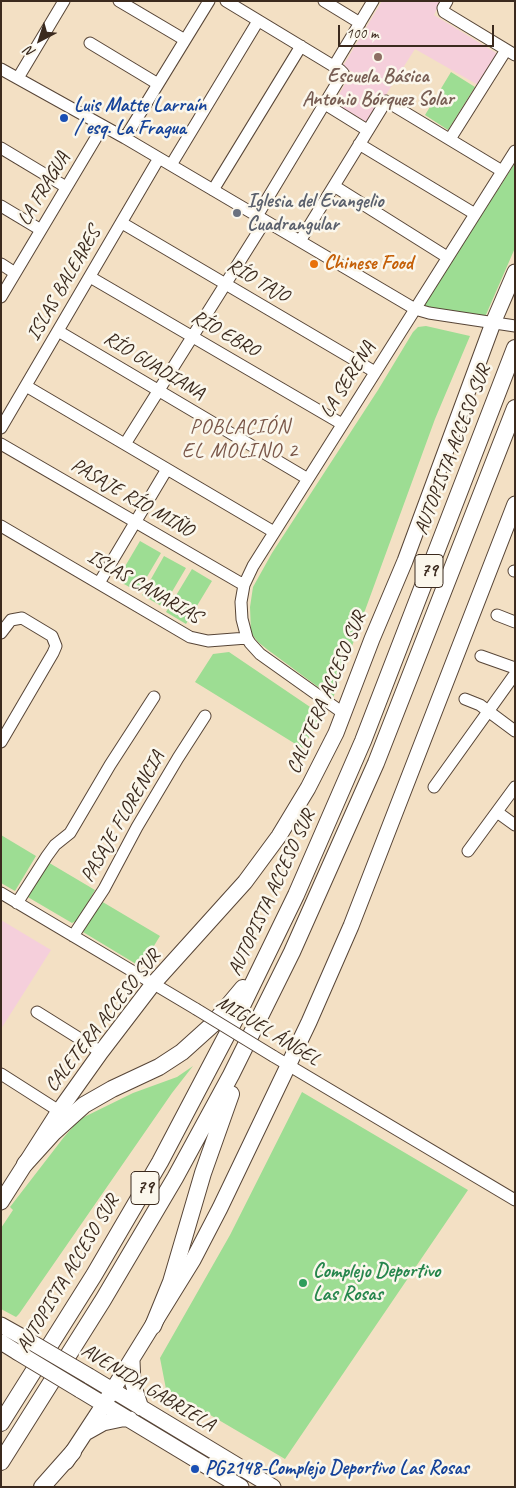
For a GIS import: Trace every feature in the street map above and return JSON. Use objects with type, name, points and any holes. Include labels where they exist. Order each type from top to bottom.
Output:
[{"type":"highway","name":"AUTOPISTA ACCESO SUR","points":[[1,1423],[89,1282],[160,1162],[272,944],[319,844],[363,741],[515,348]]},
{"type":"highway","name":"AUTOPISTA ACCESO SUR","points":[[1,1462],[68,1358],[140,1239],[204,1126],[257,1022],[321,889],[376,763],[515,408]]},
{"type":"highway","points":[[25,1164],[54,1132],[84,1105],[112,1088],[165,1064],[194,1043],[232,1002],[272,944]]},
{"type":"highway","points":[[153,1326],[171,1282],[210,1150],[257,1022]]},
{"type":"highway","points":[[42,1487],[73,1452]]},
{"type":"main road","name":"CALETERA ACCESO SUR","points":[[1,1202],[59,1111],[101,1052],[153,984],[229,901],[262,859],[308,788],[327,752],[344,713],[379,620],[405,561],[515,272]]},
{"type":"main road","points":[[50,1487],[132,1360],[207,1234],[289,1066],[351,926],[515,504]]},
{"type":"main road","name":"AVENIDA GABRIELA","points":[[1,1325],[273,1487]]},
{"type":"main road","name":"AVENIDA GABRIELA","points":[[1,1342],[241,1487]]},
{"type":"main road","points":[[132,1360],[133,1384],[141,1408]]},
{"type":"main road","points":[[85,1433],[108,1422],[130,1419]]},
{"type":"street","points":[[18,78],[64,1]]},
{"type":"street","points":[[119,1],[185,40]]},
{"type":"street","points":[[125,138],[209,1]]},
{"type":"street","points":[[226,1],[338,70]]},
{"type":"street","points":[[324,1],[360,23]]},
{"type":"street","points":[[125,444],[226,284],[325,104],[338,70],[360,23],[373,1]]},
{"type":"street","points":[[445,6],[446,13],[510,53],[450,139]]},
{"type":"street","points":[[171,165],[258,21]]},
{"type":"street","points":[[90,43],[158,84]]},
{"type":"street","points":[[213,190],[301,46]]},
{"type":"street","points":[[1,68],[125,138],[415,309],[429,313],[515,326]]},
{"type":"street","points":[[300,241],[386,101],[502,172]]},
{"type":"street","points":[[325,104],[368,130]]},
{"type":"street","name":"LA FRAGUA","points":[[1,296],[104,126]]},
{"type":"street","points":[[359,144],[475,214]]},
{"type":"street","points":[[1,148],[66,188]]},
{"type":"street","name":"LA SERENA","points":[[247,638],[241,610],[244,585],[253,566],[515,151]]},
{"type":"street","name":"ISLAS BALEARES","points":[[1,428],[159,158]]},
{"type":"street","points":[[334,186],[447,257]]},
{"type":"street","points":[[1,206],[41,230]]},
{"type":"street","name":"RÍO TAJO","points":[[122,222],[375,372]]},
{"type":"street","points":[[1,264],[15,273]]},
{"type":"street","name":"RÍO EBRO","points":[[90,277],[342,424]]},
{"type":"street","name":"RÍO GUADIANA","points":[[58,331],[308,478]]},
{"type":"street","points":[[26,386],[274,532]]},
{"type":"street","name":"PASAJE RÍO MIÑO","points":[[1,444],[244,585]]},
{"type":"street","points":[[99,584],[167,469]]},
{"type":"street","name":"ISLAS CANARIAS","points":[[1,526],[196,639],[214,641],[247,638]]},
{"type":"street","points":[[497,615],[515,622]]},
{"type":"street","points":[[1,633],[11,620],[25,619],[52,636],[56,646],[1,742]]},
{"type":"street","points":[[247,638],[260,654],[344,713]]},
{"type":"street","points":[[481,656],[515,668]]},
{"type":"street","points":[[434,787],[515,674]]},
{"type":"street","points":[[17,903],[55,845],[70,833],[110,765],[154,697]]},
{"type":"street","points":[[465,699],[480,705],[515,731]]},
{"type":"street","name":"PASAJE FLORENCIA","points":[[74,936],[104,889],[137,827],[205,716]]},
{"type":"street","points":[[468,851],[515,787]]},
{"type":"street","points":[[496,812],[515,825]]},
{"type":"street","name":"MIGUEL ÁNGEL","points":[[1,893],[515,1200]]},
{"type":"street","points":[[36,1012],[101,1052]]},
{"type":"street","points":[[1,1074],[59,1111]]},
{"type":"shaded area","name":"Escuela Básica Antonio Bórquez Solar","points":[[382,1],[441,1],[434,15],[498,54],[478,85],[415,49],[368,123],[334,103],[352,72],[343,66]]},
{"type":"shaded area","points":[[1,920],[51,950],[1,1029]]},
{"type":"green space","points":[[451,72],[475,87],[448,130],[425,115]]},
{"type":"green space","points":[[515,163],[515,248],[485,317],[426,309],[424,305]]},
{"type":"green space","points":[[426,326],[470,336],[435,419],[333,698],[268,650],[251,633],[250,607],[253,587],[272,553],[378,390],[413,332],[418,327]]},
{"type":"green space","points":[[140,541],[161,553],[138,592],[117,580]]},
{"type":"green space","points":[[164,556],[186,568],[163,607],[142,595]]},
{"type":"green space","points":[[192,569],[212,581],[186,624],[166,612]]},
{"type":"green space","points":[[229,652],[316,711],[321,718],[302,748],[195,682],[213,654]]},
{"type":"green space","points":[[1,835],[36,856],[15,891],[1,883]]},
{"type":"green space","points":[[46,861],[95,890],[78,920],[72,923],[26,896]]},
{"type":"green space","points":[[101,901],[160,936],[141,967],[83,932]]},
{"type":"green space","points":[[193,1066],[172,1093],[19,1314],[16,1317],[1,1309],[1,1228],[13,1210],[10,1207],[64,1137],[80,1119],[133,1093],[177,1077]]},
{"type":"green space","name":"Complejo Deportivo Las Rosas","points":[[302,1092],[468,1190],[285,1459],[166,1389],[160,1358],[230,1235]]},
{"type":"place","name":"Escuela Básica Antonio Bórquez Solar","points":[[378,57]]},
{"type":"place","name":"Luis Matte Larraín / esq. La Fragua","points":[[64,118]]},
{"type":"place","name":"Iglesia del Evangelio Cuadrangular","points":[[237,213]]},
{"type":"place","name":"Chinese Food","points":[[314,264]]},
{"type":"place","name":"Complejo Deportivo Las Rosas","points":[[303,1283]]},
{"type":"place","name":"PG2148-Complejo Deportivo Las Rosas","points":[[195,1469]]},
{"type":"district","name":"POBLACIÓN EL MOLINO 2","points":[[240,439]]}]
